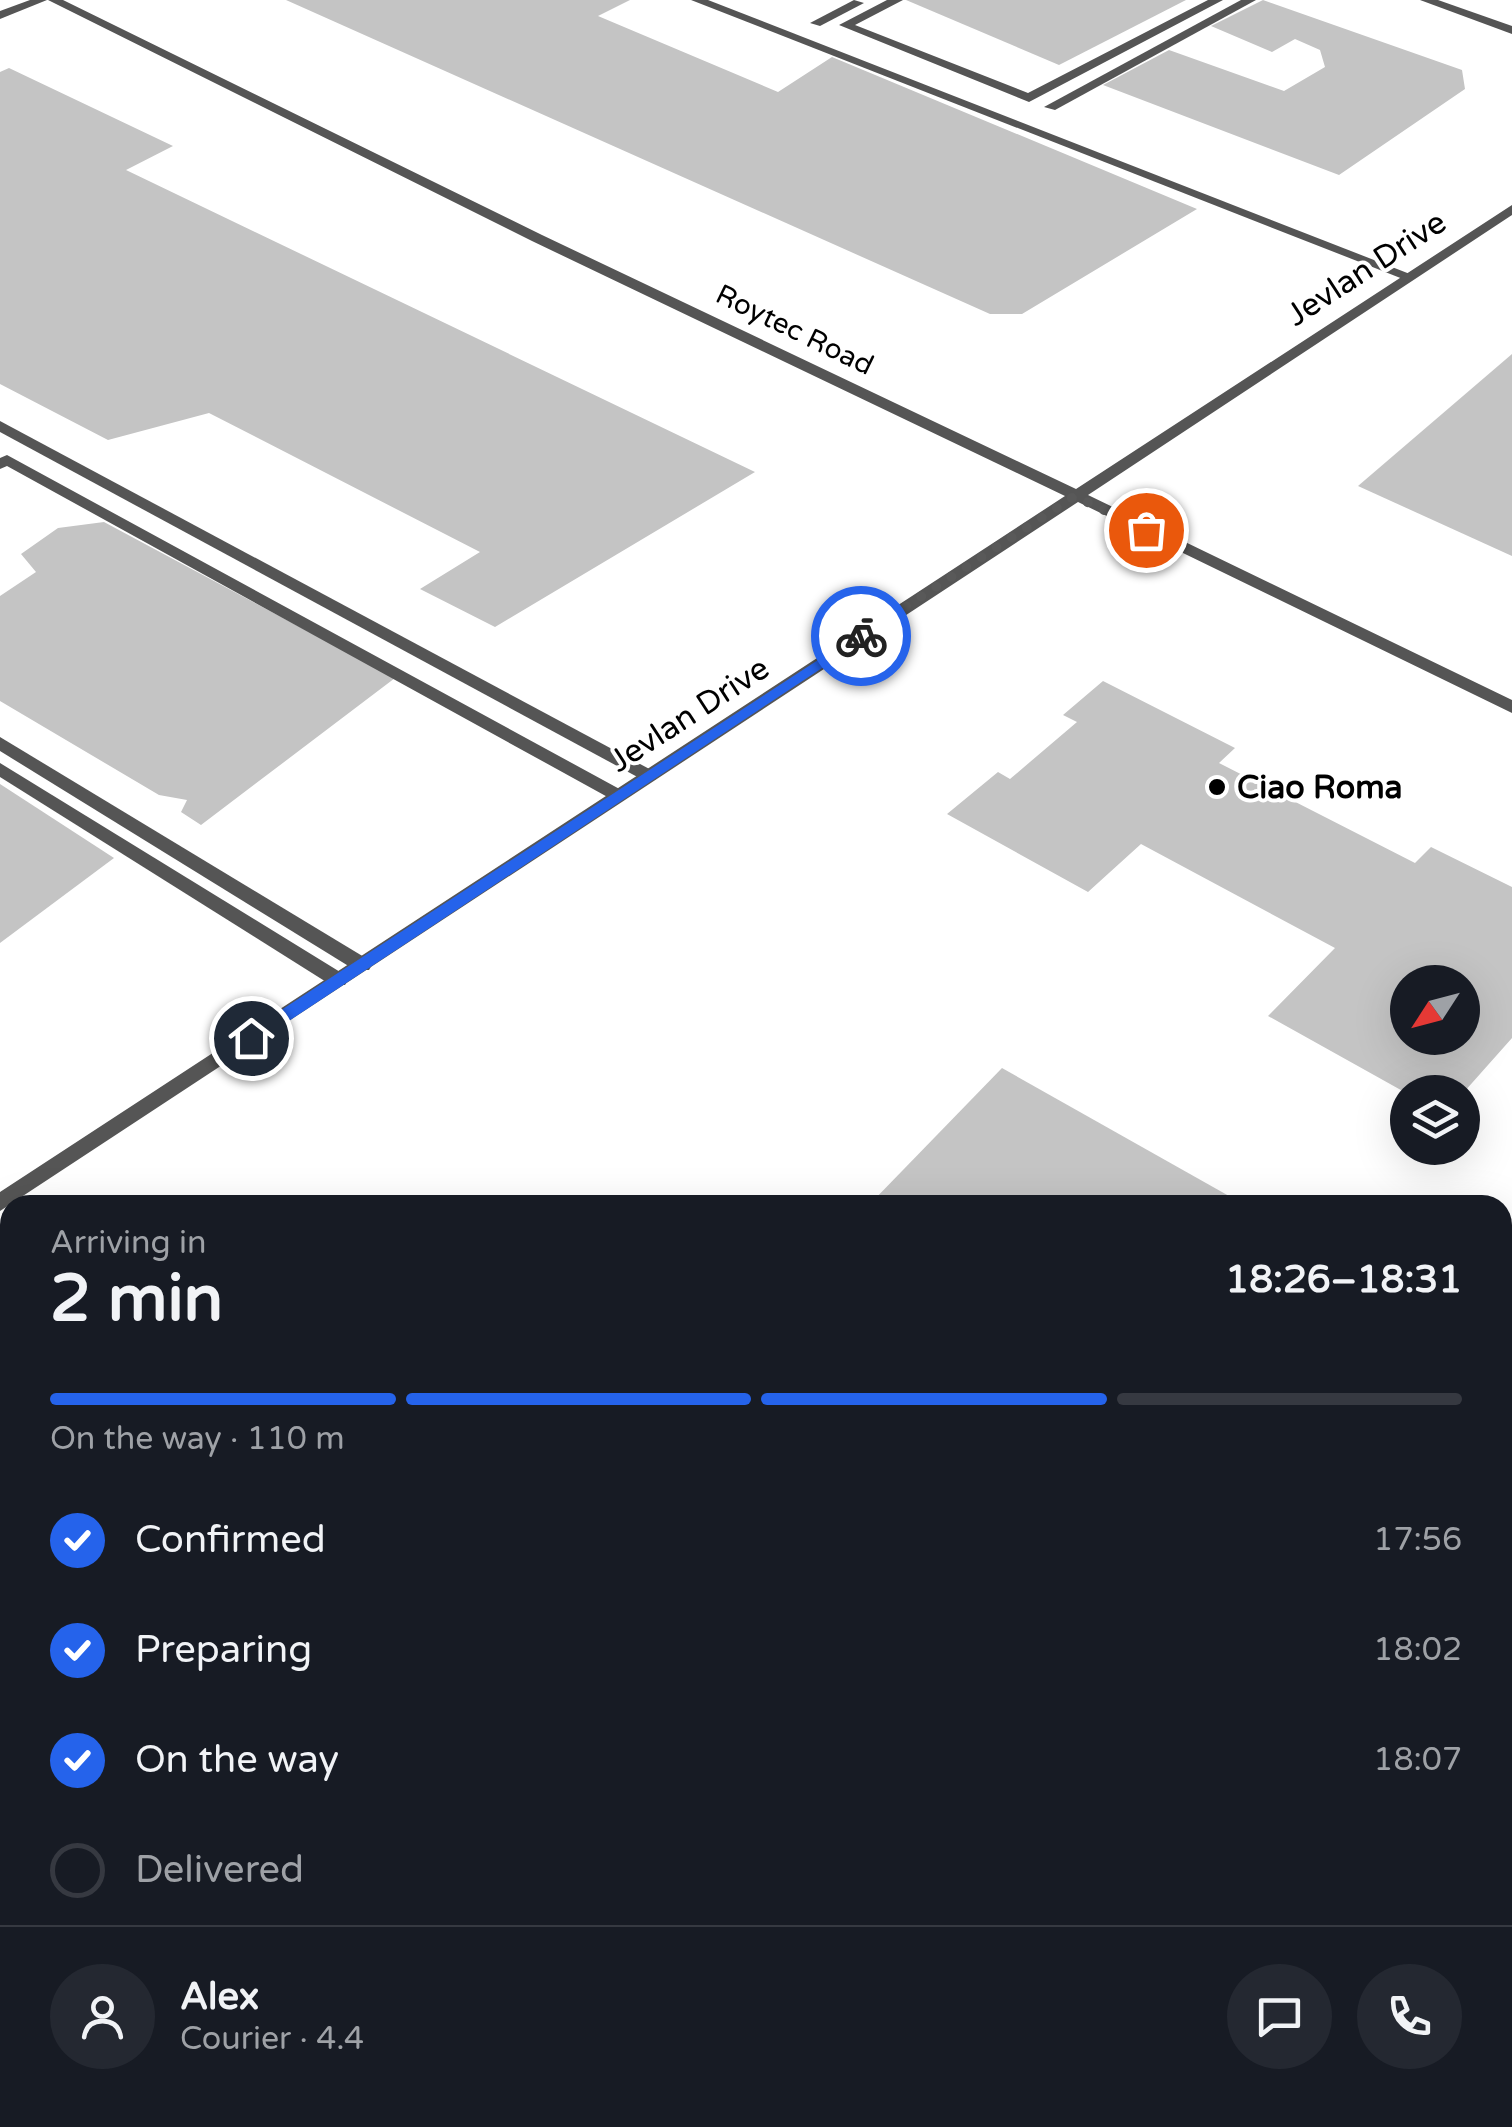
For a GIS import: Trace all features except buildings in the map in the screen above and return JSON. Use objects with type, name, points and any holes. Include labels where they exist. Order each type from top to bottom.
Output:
[{"type":"street","points":[[0,15],[42,0]]},
{"type":"street","name":"Roytec Road","points":[[54,0],[1512,707]]},
{"type":"street","points":[[697,0],[1408,276]]},
{"type":"street","points":[[816,23],[865,0]]},
{"type":"street","points":[[897,0],[845,25],[1029,98],[1217,0]]},
{"type":"street","points":[[1050,108],[1250,0]]},
{"type":"street","points":[[1426,0],[1512,30]]},
{"type":"street","name":"Jevlan Drive","points":[[11,1195],[1512,209]]},
{"type":"street","points":[[0,426],[649,776]]},
{"type":"street","points":[[0,464],[7,460],[619,796]]},
{"type":"street","points":[[0,743],[362,965]]},
{"type":"street","points":[[0,769],[338,980]]},
{"type":"way so far","points":[[861,636],[1075,496],[1146,530]]},
{"type":"place","name":"Ciao Roma","points":[[1217,787]]},
{"type":"route","points":[[251,1038],[861,636]]}]
